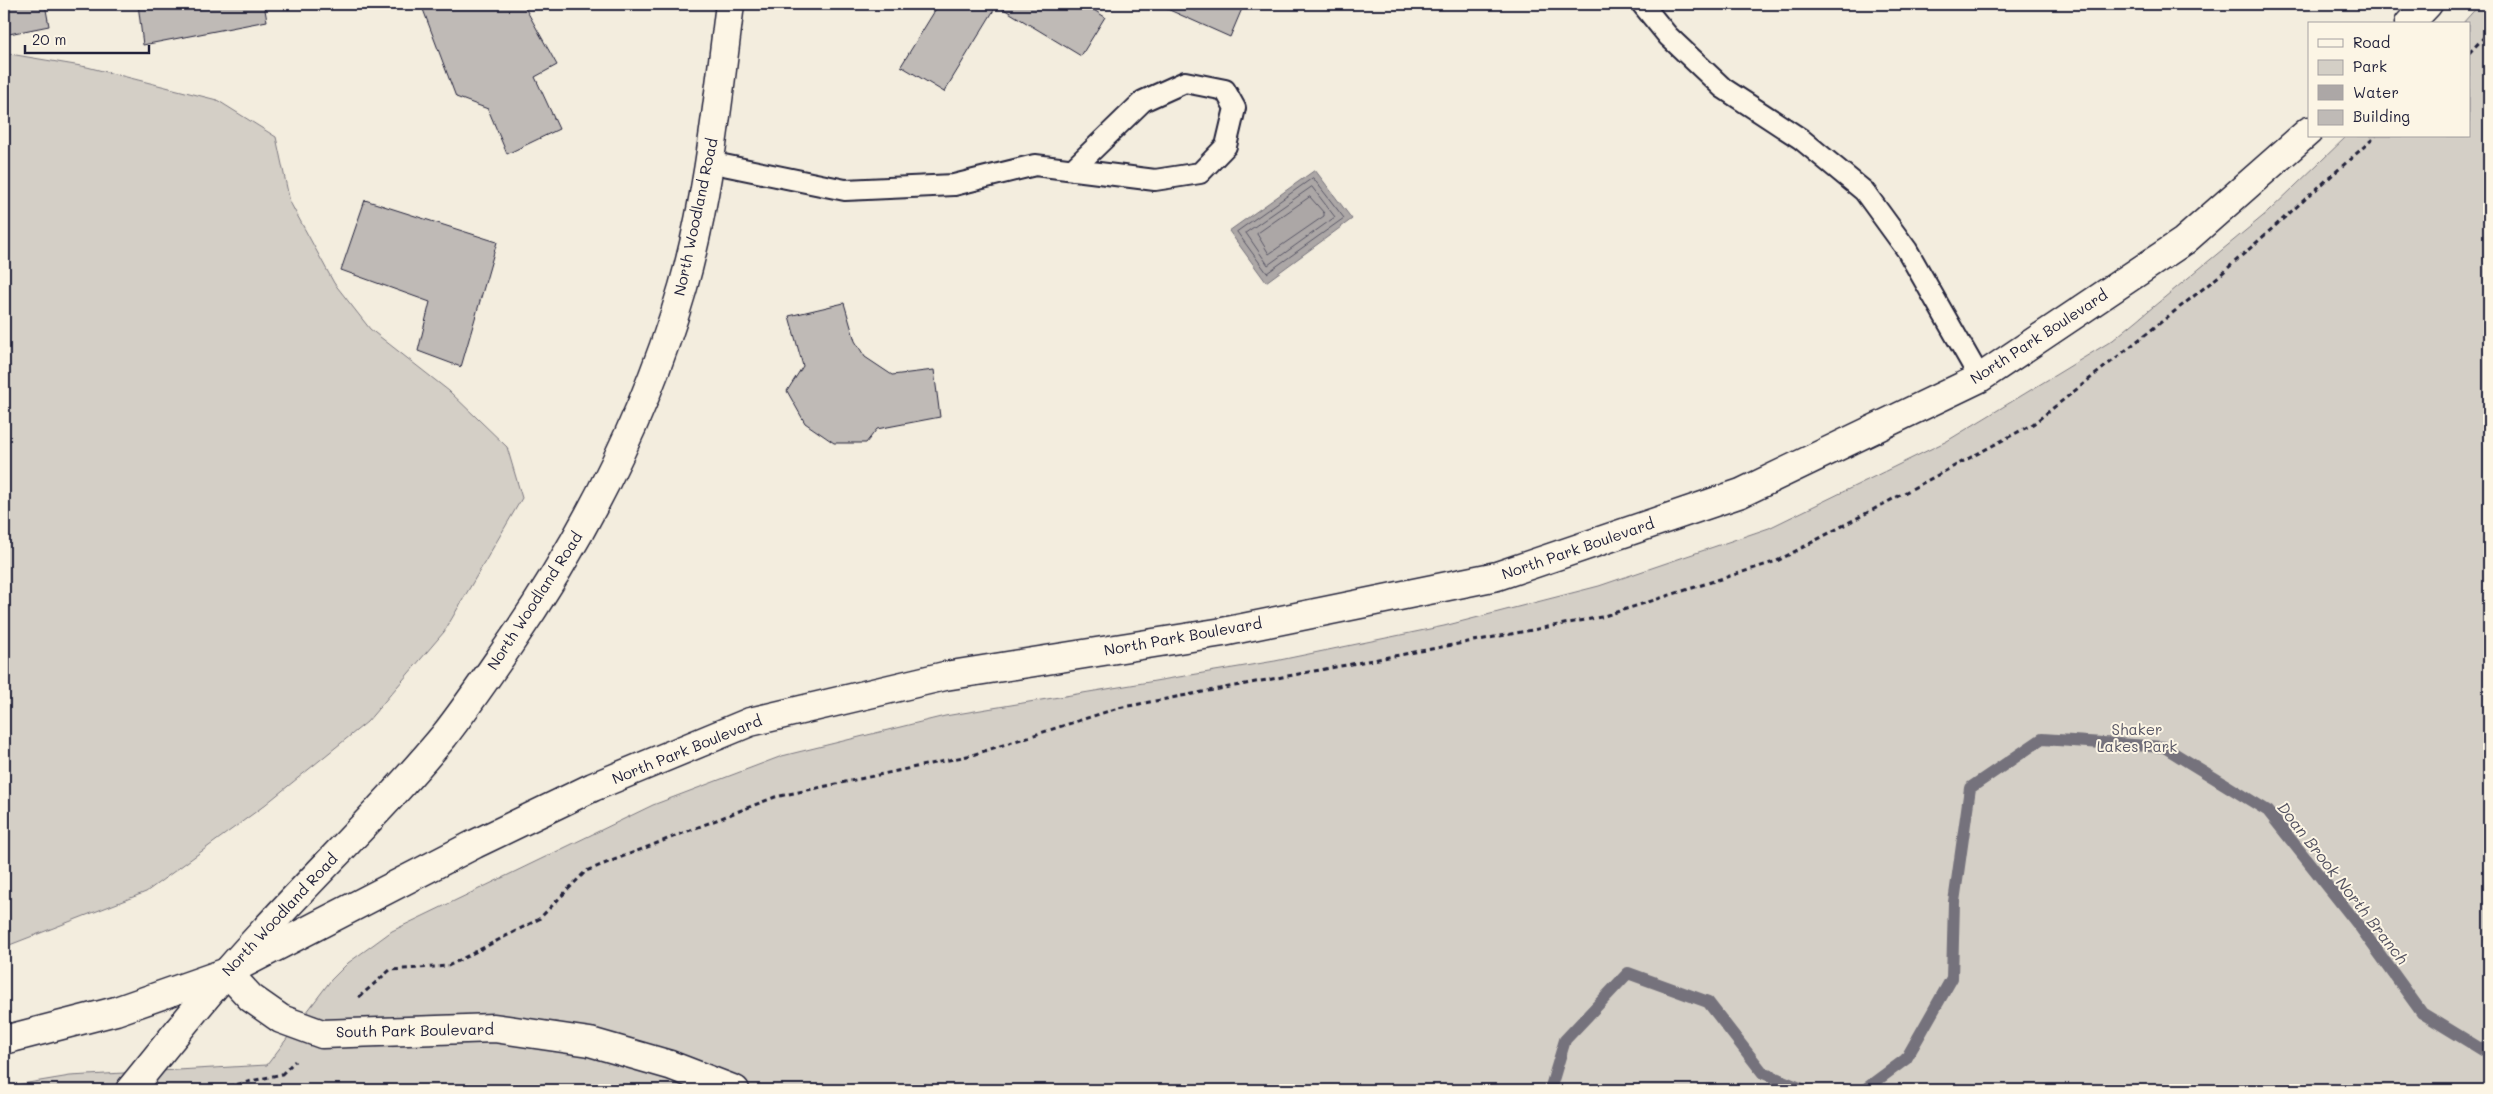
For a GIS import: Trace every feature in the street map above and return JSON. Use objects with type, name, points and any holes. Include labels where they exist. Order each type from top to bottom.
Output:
[{"type":"street","name":"North Woodland Road","points":[[130,1090],[228,972],[444,735],[522,625],[568,555],[605,487],[634,425],[660,358],[683,286],[709,162],[730,4]]},
{"type":"street","points":[[2411,22],[2428,4]]},
{"type":"street","name":"North Park Boulevard","points":[[4,1040],[116,1011],[228,972],[475,844],[593,787],[750,722],[945,676],[1223,632],[1497,576],[1741,493],[1980,378],[2184,241],[2308,133]]},
{"type":"street","name":"South Park Boulevard","points":[[228,972],[251,998],[281,1019],[322,1034],[494,1028],[590,1042],[670,1065],[735,1090]]},
{"type":"lane","points":[[1642,4],[1668,36],[1723,88],[1800,139],[1864,191],[1907,250],[1980,378]]},
{"type":"lane","points":[[709,162],[845,190],[954,185],[1035,165],[1072,170],[1154,180],[1200,173],[1226,146],[1235,108],[1225,90],[1184,82],[1143,101],[1072,170]]},
{"type":"path","points":[[2470,52],[2489,32]]},
{"type":"path","points":[[220,1090],[282,1074]]},
{"type":"green space","name":"Shaker Lakes Park","points":[[2480,4],[2489,4],[2489,1090],[4,1090],[4,1087],[70,1076],[267,1065],[331,980],[348,963],[392,931],[653,805],[782,756],[945,716],[1275,661],[1444,626],[1599,586],[1769,528],[1947,441],[2113,340],[2268,212],[2345,138],[2470,138],[2470,22],[2464,22]]},
{"type":"green space","points":[[4,53],[87,67],[217,100],[276,137],[290,202],[334,283],[370,329],[449,391],[507,447],[522,498],[444,632],[367,722],[261,808],[146,892],[7,946],[4,936]]},
{"type":"water","points":[[1315,170],[1352,219],[1266,282],[1229,231]]},
{"type":"building","points":[[4,4],[45,4],[49,26],[4,35]]},
{"type":"building","points":[[138,4],[264,4],[267,21],[143,45]]},
{"type":"building","points":[[421,4],[523,4],[557,65],[535,77],[559,129],[507,154],[488,109],[456,97]]},
{"type":"building","points":[[939,4],[1084,4],[1105,17],[1081,56],[997,5],[944,92],[901,66]]},
{"type":"building","points":[[1167,4],[1244,4],[1230,37],[1165,8]]},
{"type":"building","points":[[365,200],[497,242],[461,367],[418,351],[430,302],[341,270]]},
{"type":"building","points":[[844,303],[855,341],[865,357],[892,375],[934,370],[940,417],[877,429],[866,443],[834,443],[805,423],[787,391],[803,366],[789,316]]},
{"type":"waterway","name":"Doan Brook North Branch","points":[[1864,1090],[1906,1059],[1952,978],[1954,902],[1970,788],[2042,739],[2164,747],[2268,811],[2360,927],[2422,1013],[2489,1054]]},
{"type":"waterway","name":"Doan Brook North Branch","points":[[1550,1090],[1565,1040],[1628,973],[1708,1002],[1763,1073],[1805,1090]]}]
